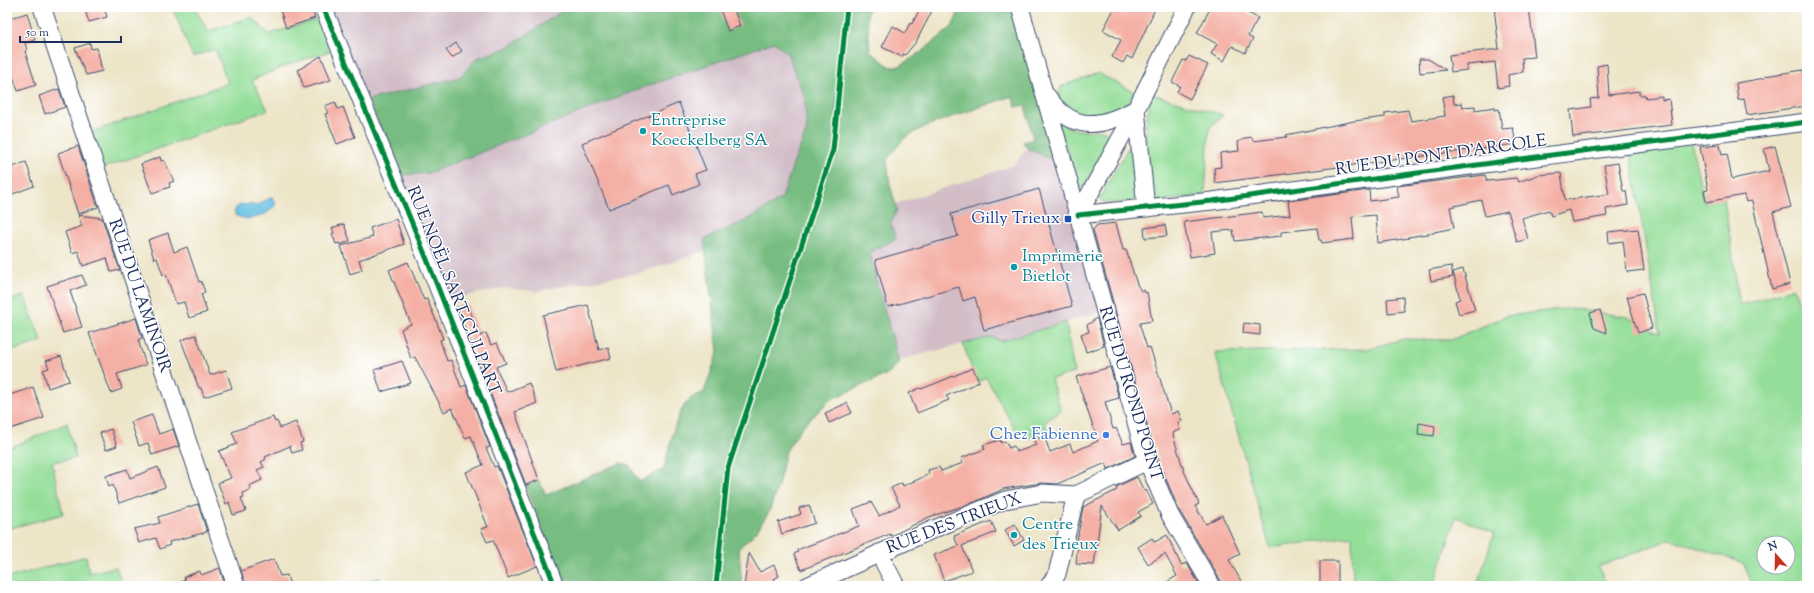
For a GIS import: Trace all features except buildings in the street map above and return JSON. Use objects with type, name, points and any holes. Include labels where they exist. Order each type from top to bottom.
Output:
[{"type":"street","name":"RUE DU LAMINOIR","points":[[42,7],[236,586]]},
{"type":"street","name":"RUE NOËL SART-CULPART","points":[[323,7],[426,256],[554,586]]},
{"type":"street","name":"RUE DU ROND POINT","points":[[1020,7],[1147,460],[1170,515],[1212,586]]},
{"type":"street","points":[[1078,215],[1136,109],[1187,7]]},
{"type":"street","points":[[1042,89],[1053,105],[1065,116],[1079,122],[1094,125],[1107,123],[1136,109]]},
{"type":"street","points":[[1136,109],[1146,208]]},
{"type":"street","name":"RUE DU PONT D'ARCOLE","points":[[1078,215],[1212,201],[1807,122]]},
{"type":"street","name":"RUE DES TRIEUX","points":[[807,586],[879,553],[1005,500],[1043,493],[1076,495],[1147,460]]},
{"type":"street","points":[[1049,586],[1057,574],[1076,495]]},
{"type":"street","points":[[879,553],[896,586]]},
{"type":"shaded area","points":[[329,7],[568,7],[507,48],[477,58],[460,77],[368,100]]},
{"type":"shaded area","points":[[775,42],[787,53],[804,95],[807,130],[782,198],[747,220],[704,239],[705,251],[639,273],[536,291],[504,288],[467,296],[449,306],[402,175],[429,173],[636,90]]},
{"type":"shaded area","points":[[1027,148],[1050,159],[1056,156],[1100,312],[1001,341],[992,337],[899,360],[869,252],[896,239],[891,224],[896,211],[895,204],[1014,165]]},
{"type":"green space","points":[[172,7],[194,7],[208,31],[252,17],[269,34],[319,19],[330,51],[293,63],[252,80],[268,110],[100,169],[92,132],[228,83],[215,49],[193,57]]},
{"type":"green space","points":[[568,7],[870,7],[867,14],[870,51],[890,67],[900,66],[920,53],[952,27],[961,7],[1015,7],[1056,156],[1050,159],[1027,148],[1023,142],[1033,139],[1025,105],[1016,107],[1012,96],[926,126],[903,139],[887,160],[890,185],[897,209],[891,224],[896,239],[870,252],[876,280],[899,362],[890,373],[830,400],[801,428],[786,451],[778,486],[769,512],[756,532],[739,548],[742,586],[565,586],[525,486],[539,480],[546,495],[620,463],[629,465],[639,482],[664,469],[673,431],[680,413],[690,399],[704,392],[718,352],[704,239],[747,220],[782,198],[807,130],[804,95],[787,53],[774,42],[636,90],[429,173],[402,175],[368,100],[460,77],[477,58],[507,48]],"holes":[[[842,42],[841,73],[836,115]]]},
{"type":"green space","points":[[1098,73],[1137,94],[1118,112],[1084,117],[1063,104],[1053,105],[1062,86]]},
{"type":"green space","points":[[1152,94],[1223,115],[1209,129],[1205,195],[1154,202],[1146,148],[1146,121]]},
{"type":"green space","points":[[1058,123],[1077,130],[1105,131],[1111,140],[1104,148],[1086,185],[1079,189]]},
{"type":"green space","points":[[1132,141],[1140,201],[1105,203],[1099,199]]},
{"type":"green space","points":[[1691,142],[1704,202],[1724,198],[1740,305],[1794,288],[1807,330],[1807,586],[1753,586],[1743,563],[1671,539],[1598,567],[1608,586],[1477,586],[1494,533],[1456,517],[1434,586],[1353,586],[1352,536],[1270,548],[1215,352],[1366,349],[1404,339],[1451,340],[1506,316],[1570,308],[1627,317],[1660,334],[1630,151]]},
{"type":"green space","points":[[24,296],[42,341],[7,353],[7,301]]},
{"type":"green space","points":[[1066,322],[1074,373],[1051,379],[1061,411],[1045,422],[1047,429],[1032,437],[1020,439],[986,377],[977,383],[963,344],[992,337],[1001,341]]},
{"type":"green space","points":[[67,423],[76,458],[52,462],[63,514],[7,529],[7,449]]},
{"type":"green space","points":[[86,556],[89,573],[116,567],[122,586],[7,586],[7,578]]},
{"type":"green space","points":[[379,577],[386,586],[353,586]]},
{"type":"water","points":[[272,197],[276,203],[273,208],[264,215],[246,218],[235,215],[235,209],[240,205],[251,204],[255,206]]},
{"type":"cycle path","points":[[323,7],[426,257],[555,586]]},
{"type":"cycle path","points":[[716,586],[728,468],[833,150],[847,7]]},
{"type":"cycle path","points":[[1078,215],[1212,201],[1807,122]]},
{"type":"place","name":"Entreprise Koeckelberg SA","points":[[643,131]]},
{"type":"place","name":"Gilly Trieux","points":[[1068,219]]},
{"type":"place","name":"Imprimerie Bietlot","points":[[1014,267]]},
{"type":"place","name":"Chez Fabienne","points":[[1106,435]]},
{"type":"place","name":"Centre des Trieux","points":[[1014,535]]}]
